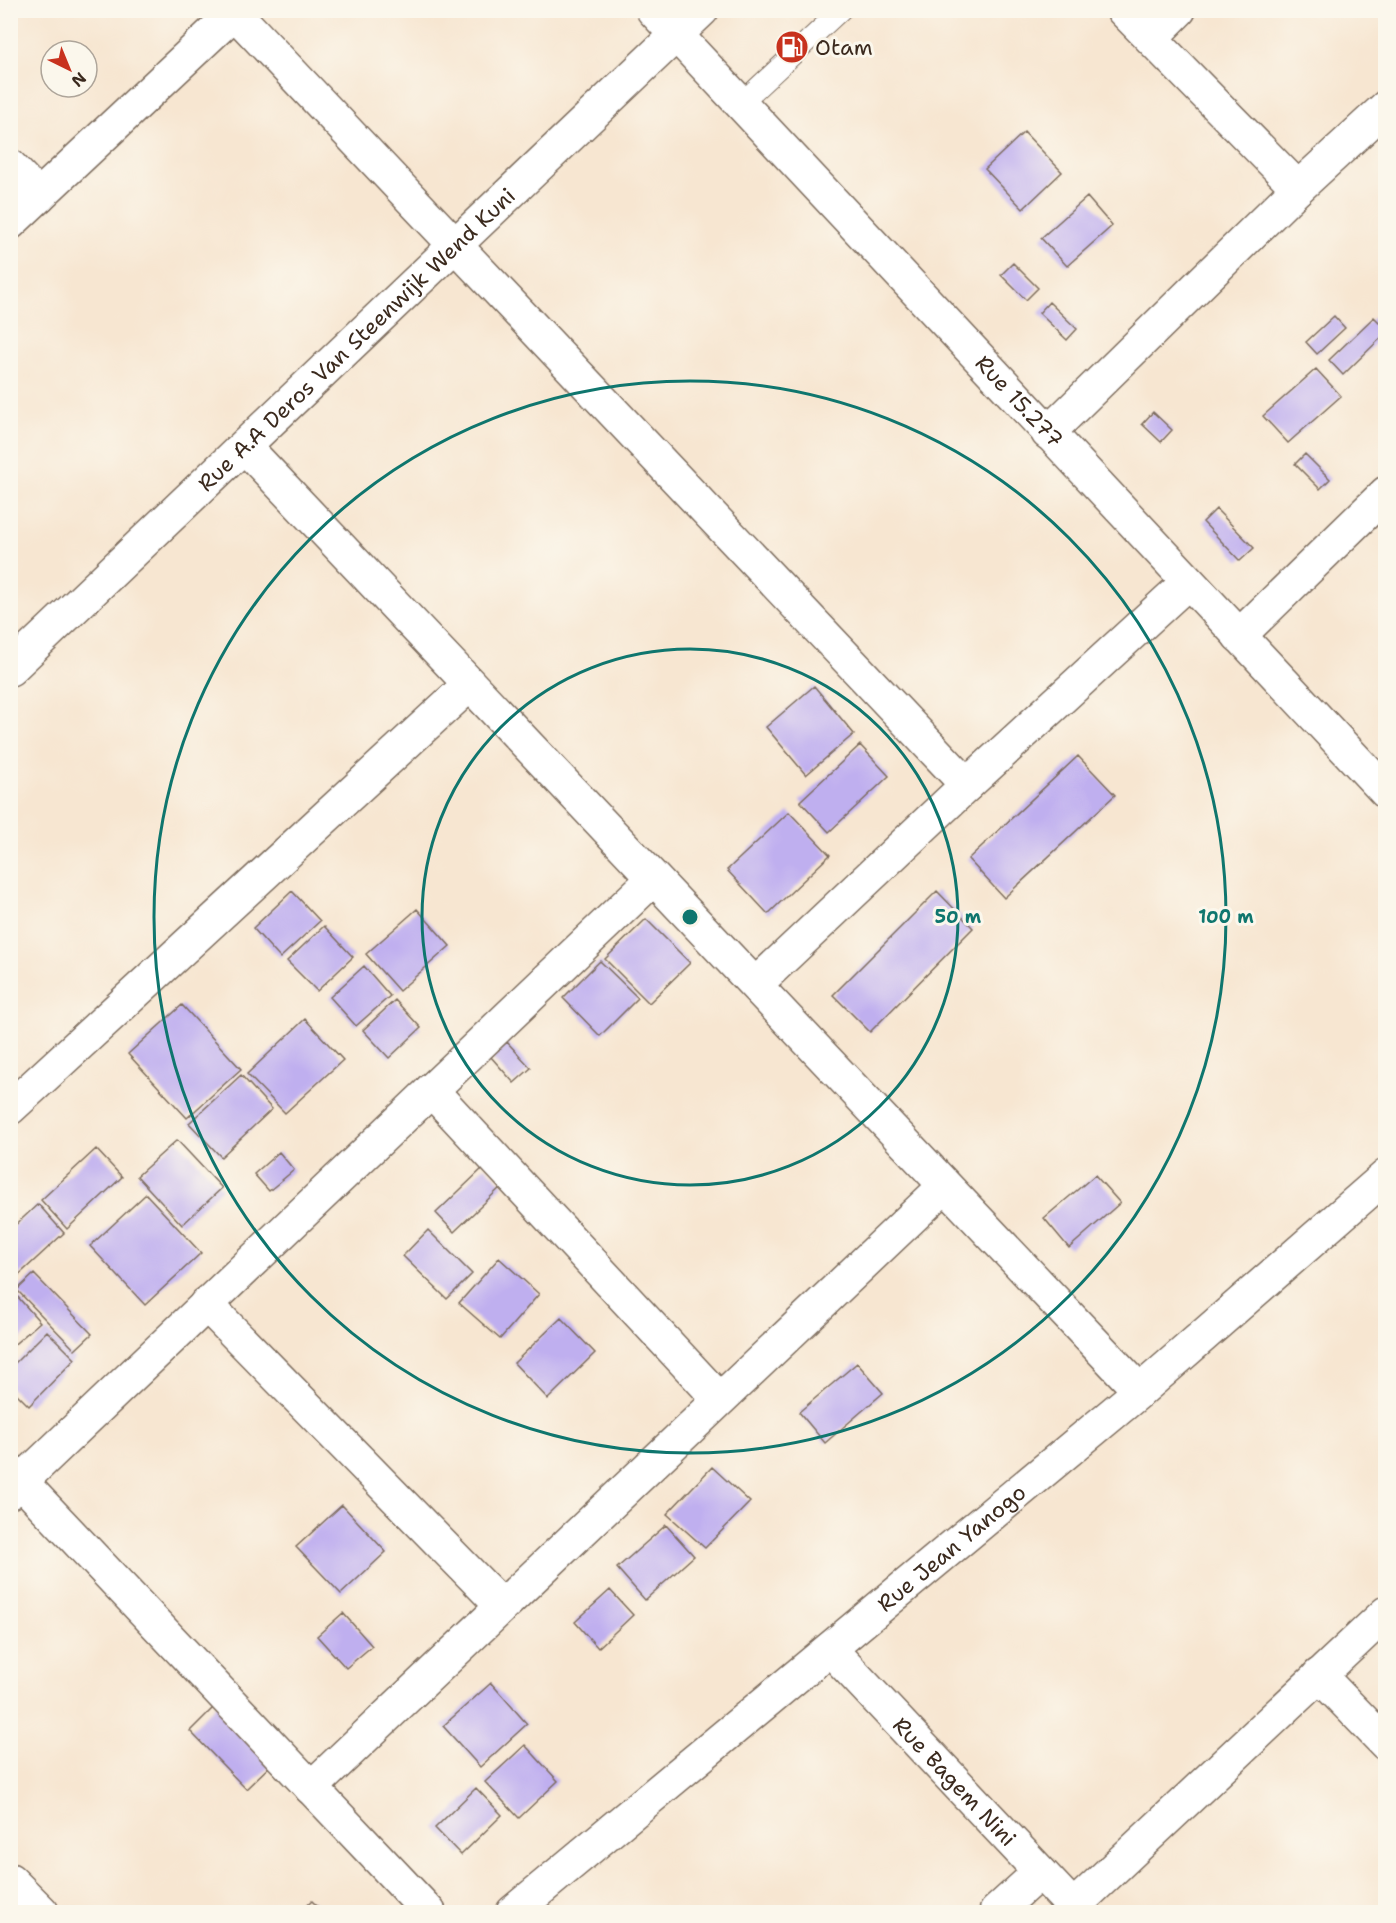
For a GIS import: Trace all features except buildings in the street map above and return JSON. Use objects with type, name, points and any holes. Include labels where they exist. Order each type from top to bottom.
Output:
[{"type":"street","name":"Rue 15.277","points":[[653,10],[1386,792]]},
{"type":"street","name":"Rue A.A Deros Van Steenwijk Wend Kuni","points":[[10,669],[246,448],[702,10]]},
{"type":"street","points":[[1124,10],[1298,188]]},
{"type":"street","points":[[1151,38],[1179,10]]},
{"type":"street","points":[[10,223],[233,12],[967,784]]},
{"type":"street","points":[[1048,433],[1298,188],[1386,107]]},
{"type":"street","points":[[10,166],[39,196]]},
{"type":"street","points":[[246,448],[1140,1391]]},
{"type":"street","points":[[1239,636],[1386,493]]},
{"type":"street","points":[[756,984],[967,784],[1188,582]]},
{"type":"street","points":[[10,1108],[469,685]]},
{"type":"street","points":[[429,1912],[14,1481],[206,1305],[653,879]]},
{"type":"street","points":[[431,1090],[719,1399]]},
{"type":"street","name":"Rue Jean Yanogo","points":[[513,1912],[1140,1391],[1386,1176]]},
{"type":"street","points":[[311,1788],[945,1186]]},
{"type":"street","points":[[206,1305],[502,1606]]},
{"type":"street","points":[[1075,1910],[1386,1612]]},
{"type":"street","name":"Rue Bagem Nini","points":[[830,1649],[1075,1910]]},
{"type":"street","points":[[1319,1675],[1386,1744]]},
{"type":"street","points":[[996,1912],[1040,1872]]},
{"type":"street","points":[[10,1880],[42,1912]]},
{"type":"lane","points":[[740,104],[841,10]]},
{"type":"place","name":"Otam","points":[[792,47]]}]
